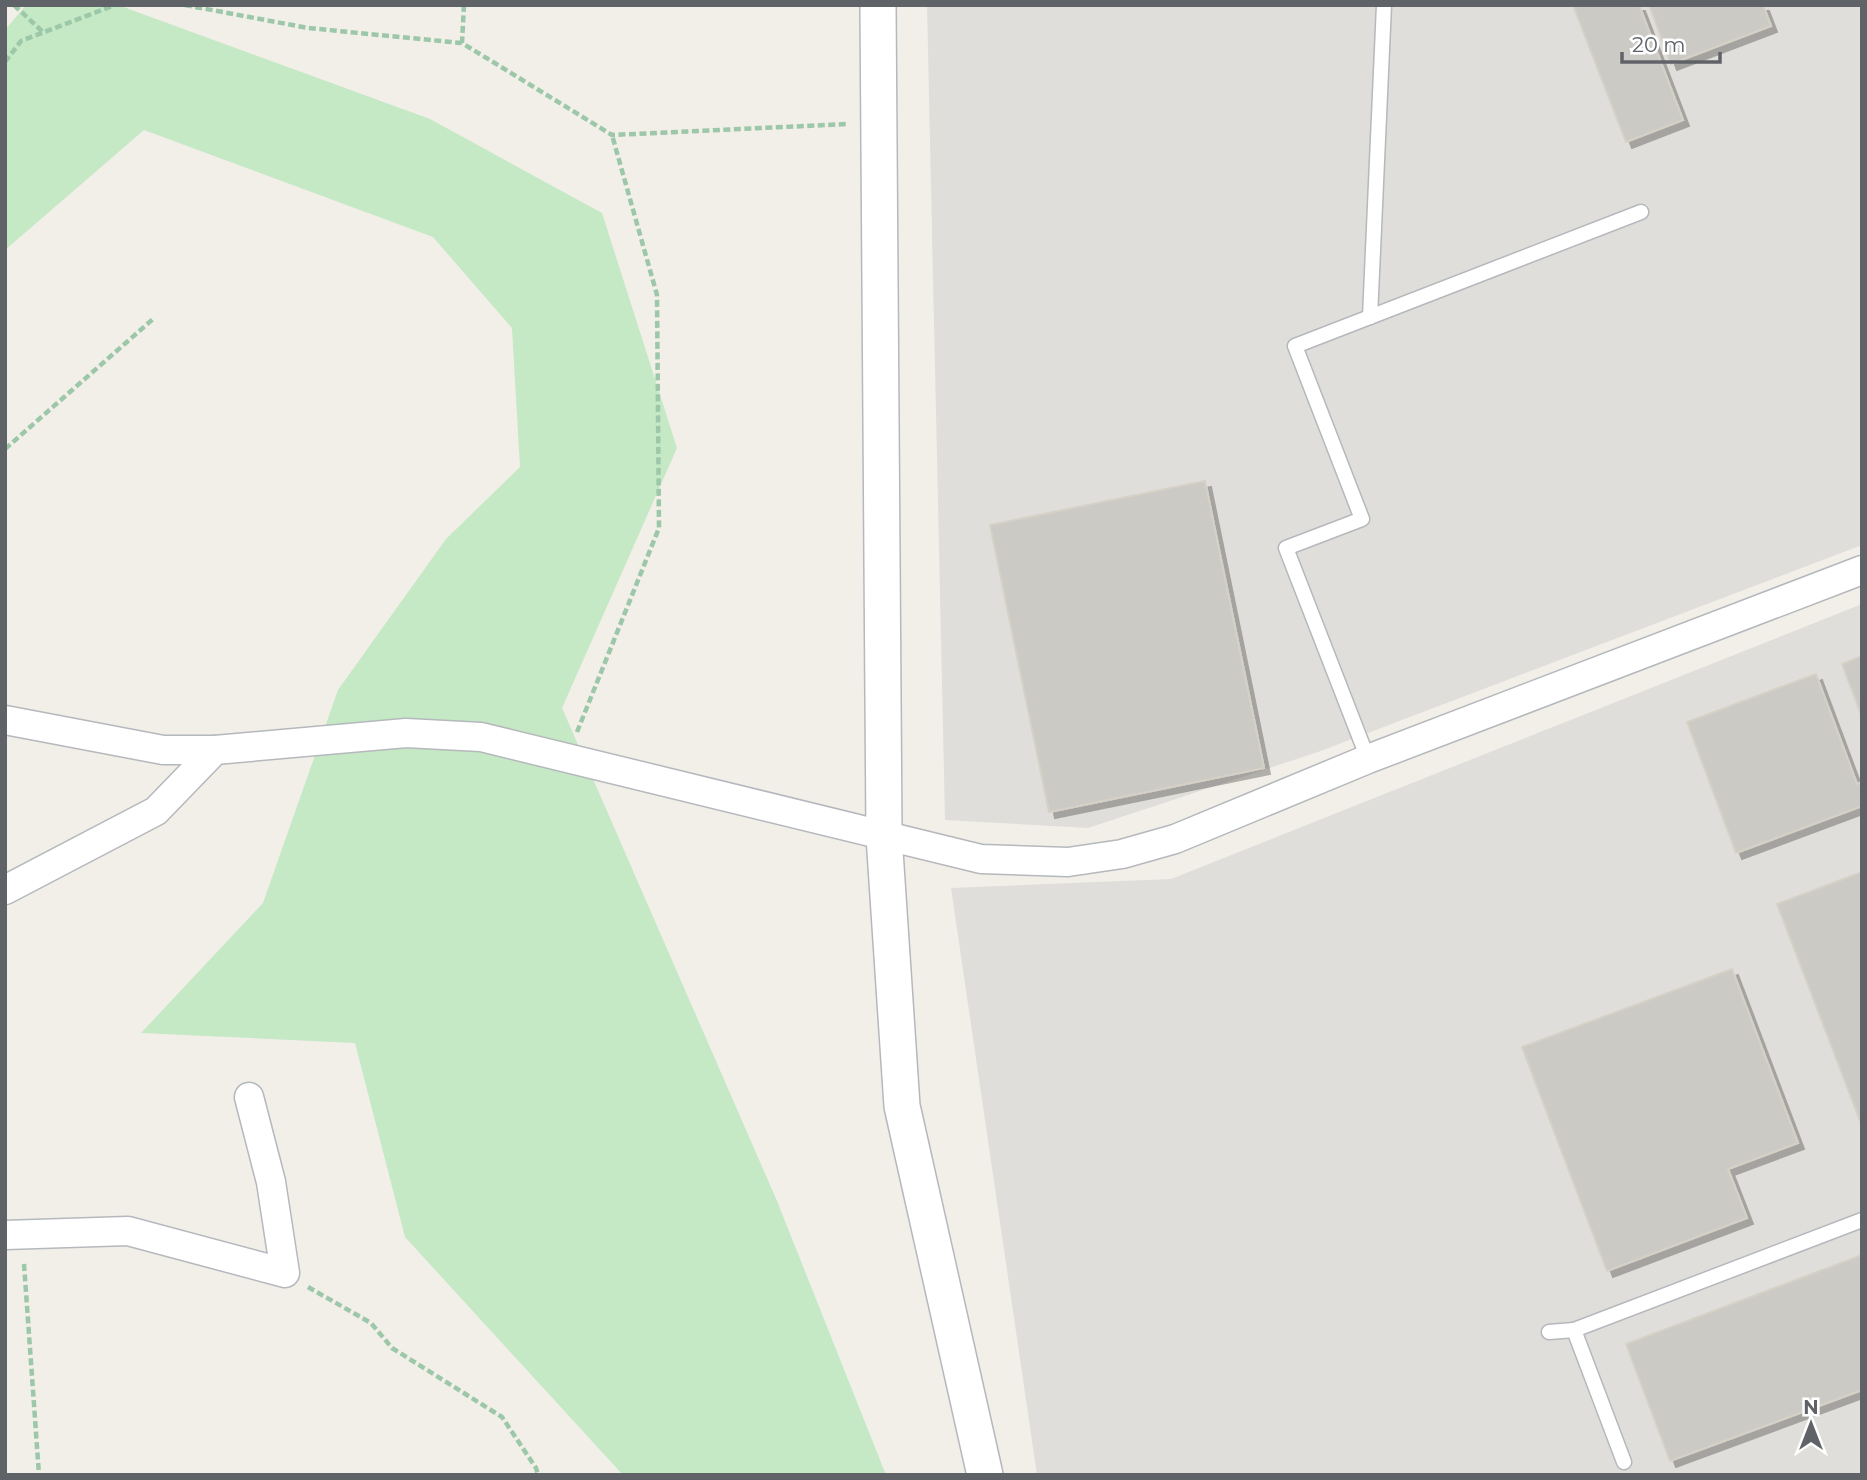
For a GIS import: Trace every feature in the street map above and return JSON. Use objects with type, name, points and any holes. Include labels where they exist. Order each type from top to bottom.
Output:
[{"type":"street","points":[[878,5],[884,836],[902,1106],[985,1475]]},
{"type":"street","points":[[5,720],[163,750],[215,750],[406,733],[481,737],[981,859],[1068,862],[1122,854],[1175,839],[1368,759],[1862,570]]},
{"type":"street","points":[[5,890],[156,811],[215,750]]},
{"type":"street","points":[[13,1235],[128,1231],[285,1273],[271,1182],[248,1097]]},
{"type":"lane","points":[[1370,317],[1384,5]]},
{"type":"lane","points":[[1368,759],[1286,548],[1362,519],[1295,345],[1641,212]]},
{"type":"lane","points":[[1549,1332],[1574,1330],[1862,1220]]},
{"type":"lane","points":[[1574,1330],[1624,1462]]},
{"type":"path","points":[[14,5],[44,33]]},
{"type":"path","points":[[5,62],[21,41],[115,5]]},
{"type":"path","points":[[185,5],[308,28],[461,43],[612,135],[879,122]]},
{"type":"path","points":[[461,43],[464,5]]},
{"type":"path","points":[[567,758],[659,528],[657,295],[612,135]]},
{"type":"path","points":[[5,449],[153,318]]},
{"type":"path","points":[[13,1235],[39,1475]]},
{"type":"path","points":[[285,1273],[371,1322],[391,1348],[502,1417],[538,1475]]},
{"type":"shaded area","points":[[927,5],[1862,5],[1862,545],[1318,752],[1088,828],[945,820]]},
{"type":"shaded area","points":[[1862,604],[1862,1475],[1037,1475],[951,888],[1171,879]]},
{"type":"green space","points":[[26,5],[118,5],[430,119],[602,213],[677,448],[562,708],[777,1201],[886,1475],[623,1475],[405,1237],[355,1043],[141,1033],[263,903],[338,690],[446,539],[520,467],[512,328],[433,237],[144,130],[5,250],[5,30]]},
{"type":"building","points":[[1573,5],[1639,5],[1683,120],[1626,142]]},
{"type":"building","points":[[1649,5],[1763,5],[1771,26],[1671,64]]},
{"type":"building","points":[[1205,481],[1264,768],[1049,812],[990,525]]},
{"type":"building","points":[[1862,656],[1862,717],[1842,664]]},
{"type":"building","points":[[1816,674],[1857,784],[1862,782],[1862,806],[1736,853],[1687,722]]},
{"type":"building","points":[[1862,872],[1862,1126],[1777,904]]},
{"type":"building","points":[[1732,969],[1798,1143],[1728,1169],[1747,1218],[1607,1271],[1522,1047]]},
{"type":"building","points":[[1862,1255],[1862,1390],[1670,1461],[1626,1344]]}]
